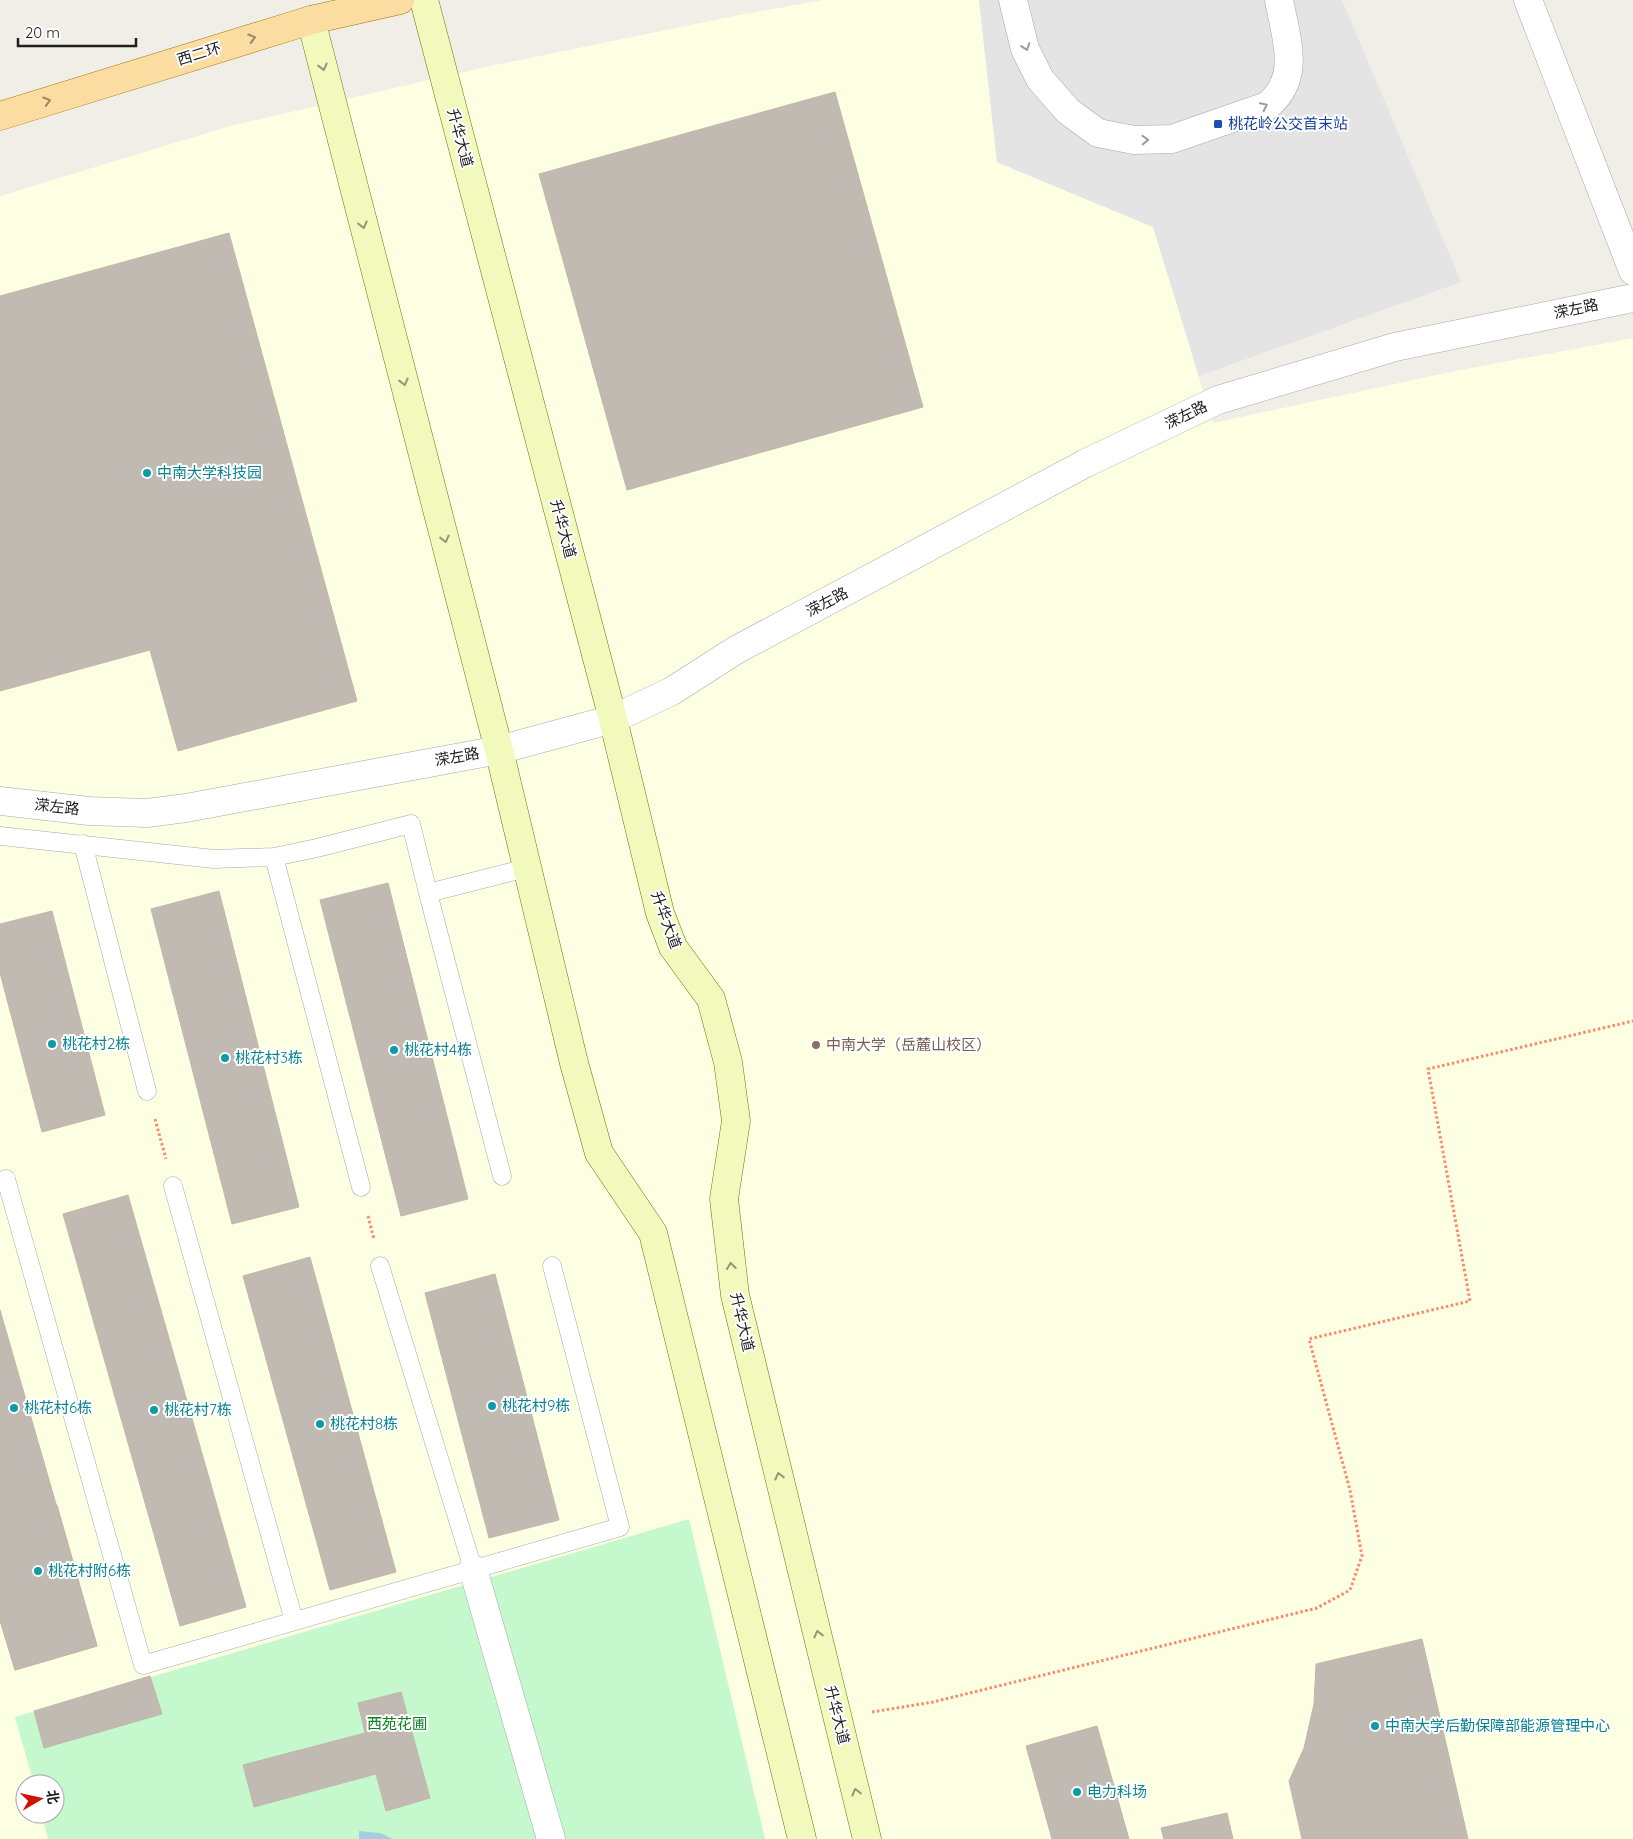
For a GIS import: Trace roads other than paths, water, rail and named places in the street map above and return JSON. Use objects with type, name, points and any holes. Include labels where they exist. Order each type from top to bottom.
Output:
[{"type":"main road","name":"西二环","points":[[0,116],[311,20],[400,0]]},
{"type":"street","name":"升华大道","points":[[424,0],[612,720],[660,913],[673,947],[711,999],[728,1062],[736,1121],[724,1199],[735,1295],[867,1839]]},
{"type":"street","points":[[1013,0],[1026,49],[1040,79],[1068,111],[1098,133],[1134,140],[1172,139],[1267,106],[1278,97],[1286,82],[1289,66],[1279,0]]},
{"type":"street","points":[[1528,0],[1633,271]]},
{"type":"street","points":[[311,20],[499,750],[574,1063],[598,1153],[653,1233],[802,1839]]},
{"type":"street","name":"溁左路","points":[[0,801],[89,810],[146,813],[186,808],[499,750],[612,720],[672,691],[736,650],[1086,463],[1218,400],[1395,347],[1633,298]]},
{"type":"street","points":[[473,1569],[551,1839]]},
{"type":"lane","points":[[0,836],[214,859],[274,858],[411,824],[502,1176]]},
{"type":"lane","points":[[83,844],[147,1091]]},
{"type":"lane","points":[[274,858],[361,1187]]},
{"type":"lane","points":[[428,893],[527,868]]},
{"type":"lane","points":[[6,1180],[143,1665],[620,1528],[552,1266]]},
{"type":"lane","points":[[173,1186],[294,1621]]},
{"type":"lane","points":[[380,1266],[473,1569]]},
{"type":"water","points":[[359,1831],[380,1833],[393,1839],[359,1839]]},
{"type":"place","name":"桃花岭公交首末站","points":[[1218,124]]},
{"type":"place","name":"中南大学科技园","points":[[147,473]]},
{"type":"place","name":"桃花村2栋","points":[[52,1044]]},
{"type":"place","name":"中南大学（岳麓山校区）","points":[[816,1045]]},
{"type":"place","name":"桃花村4栋","points":[[394,1050]]},
{"type":"place","name":"桃花村3栋","points":[[225,1058]]},
{"type":"place","name":"桃花村9栋","points":[[492,1406]]},
{"type":"place","name":"桃花村6栋","points":[[14,1408]]},
{"type":"place","name":"桃花村7栋","points":[[154,1410]]},
{"type":"place","name":"桃花村8栋","points":[[320,1424]]},
{"type":"place","name":"桃花村附6栋","points":[[38,1571]]},
{"type":"place","name":"中南大学后勤保障部能源管理中心","points":[[1375,1726]]},
{"type":"place","name":"电力科场","points":[[1077,1792]]},
{"type":"park label","name":"西苑花圃","points":[[397,1724]]}]
